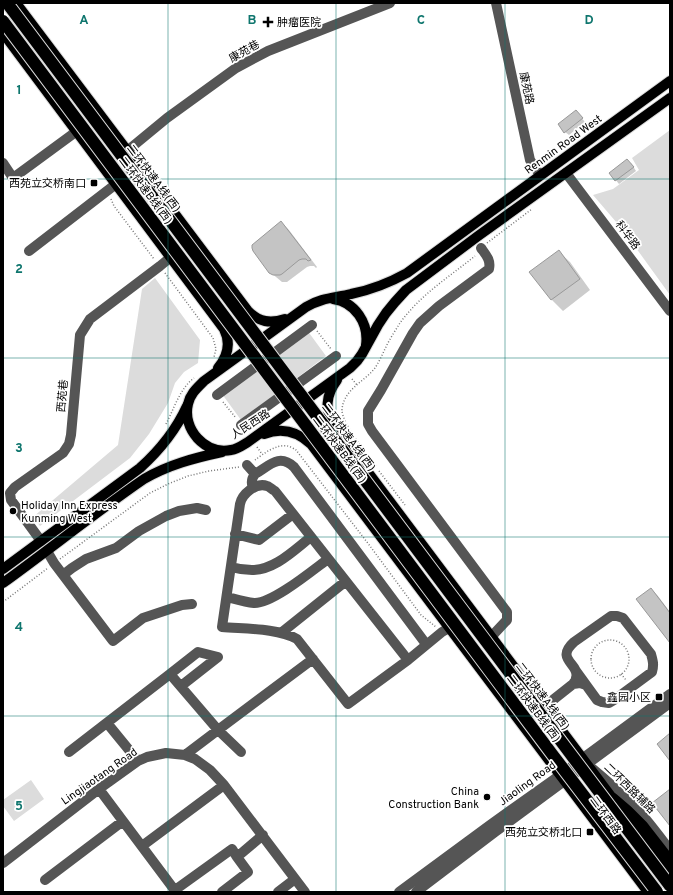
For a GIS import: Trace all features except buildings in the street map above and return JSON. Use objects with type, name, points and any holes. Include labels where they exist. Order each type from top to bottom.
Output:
[{"type":"highway","name":"二环快速A线(西)","points":[[7,3],[670,886]]},
{"type":"highway","name":"二环快速B线(西)","points":[[3,21],[657,892]]},
{"type":"highway","points":[[614,799],[642,826],[670,862]]},
{"type":"main road","points":[[16,3],[248,311],[255,318],[262,321],[274,322],[283,320],[306,307]]},
{"type":"main road","points":[[3,33],[224,329],[228,337],[228,349],[223,361],[215,371],[199,379]]},
{"type":"main road","name":"Renmin Road West","points":[[540,175],[670,81]]},
{"type":"main road","points":[[566,173],[670,98]]},
{"type":"main road","name":"人民西路","points":[[540,175],[400,277],[386,284],[366,290],[314,302],[199,379],[197,388],[188,402],[187,410],[189,425],[192,432],[202,443],[216,450],[231,450],[252,444],[350,372],[362,354],[378,324],[406,290],[566,173]]},
{"type":"main road","points":[[200,295],[205,299],[210,300],[220,296],[224,288],[223,279]]},
{"type":"main road","name":"人民西路","points":[[322,299],[338,299],[345,302],[361,317],[367,339],[362,354]]},
{"type":"main road","points":[[350,372],[341,376],[332,388],[328,401],[328,414],[334,427],[544,707],[582,763]]},
{"type":"main road","points":[[3,569],[131,474],[154,454],[174,429],[192,395]]},
{"type":"main road","points":[[252,444],[263,434],[277,430],[299,435],[307,440],[449,628],[564,776]]},
{"type":"main road","points":[[3,583],[150,475],[185,461],[231,450]]},
{"type":"main road","points":[[350,496],[347,486],[352,477],[362,474],[373,479]]},
{"type":"main road","points":[[564,776],[554,745],[582,763]]},
{"type":"main road","name":"二环西路","points":[[582,763],[614,799],[670,874]]},
{"type":"main road","name":"二环西路","points":[[564,776],[591,816],[648,892]]},
{"type":"street","name":"康苑巷","points":[[127,151],[167,118],[236,68],[268,51],[370,7],[390,3]]},
{"type":"street","name":"康苑路","points":[[496,3],[530,160],[540,175]]},
{"type":"street","points":[[3,163],[13,178],[77,131]]},
{"type":"street","name":"科华路","points":[[566,173],[670,311]]},
{"type":"street","points":[[29,251],[116,184]]},
{"type":"street","points":[[481,248],[488,258],[490,264],[489,269],[439,306],[420,323],[368,411],[368,424],[507,612],[507,620],[491,637]]},
{"type":"street","name":"西苑巷","points":[[41,541],[10,500],[10,493],[14,487],[62,452],[69,444],[80,335],[90,319],[171,257]]},
{"type":"street","points":[[217,395],[312,325]]},
{"type":"street","points":[[242,425],[336,356]]},
{"type":"street","points":[[253,488],[251,482],[255,474],[276,461],[283,460],[289,462],[426,644]]},
{"type":"street","points":[[247,465],[255,474]]},
{"type":"street","points":[[408,660],[275,491],[267,486],[259,486],[245,493],[241,499],[222,626],[277,632],[297,639],[348,704],[408,660],[426,644],[449,628]]},
{"type":"street","points":[[64,575],[86,559],[116,548],[139,531],[166,516],[179,511],[197,508],[206,510]]},
{"type":"street","points":[[235,534],[258,540],[293,514]]},
{"type":"street","points":[[231,567],[242,570],[254,570],[267,567],[277,562],[311,537]]},
{"type":"street","points":[[47,551],[54,563],[113,641],[143,618],[182,605],[192,604]]},
{"type":"street","points":[[226,597],[255,603],[262,602],[287,589],[328,559]]},
{"type":"street","points":[[281,633],[346,581]]},
{"type":"street","points":[[611,616],[623,618],[651,654],[654,666],[652,672],[609,703],[597,700],[576,671],[567,658],[567,652],[570,646],[611,616]]},
{"type":"street","points":[[69,752],[198,652],[218,657],[181,686]]},
{"type":"street","points":[[185,755],[313,659]]},
{"type":"street","points":[[544,707],[573,684],[577,678],[576,671]]},
{"type":"street","points":[[170,674],[218,730],[242,752]]},
{"type":"street","points":[[573,684],[580,683],[586,685]]},
{"type":"street","name":"Jiaoling Road","points":[[582,763],[670,694]]},
{"type":"street","name":"Jiaoling Road","points":[[399,892],[490,825],[670,703]]},
{"type":"street","points":[[107,723],[138,762]]},
{"type":"street","name":"Lingjiaotang Road","points":[[3,863],[99,789],[138,762],[147,757],[166,753],[185,755],[195,759],[210,770],[224,785],[305,892]]},
{"type":"street","name":"二环西路辅路","points":[[582,763],[609,782],[632,804],[670,850]]},
{"type":"street","name":"Jiaoling Road","points":[[419,891],[564,776]]},
{"type":"street","points":[[142,846],[224,785]]},
{"type":"street","points":[[99,789],[175,891],[232,849],[248,872],[222,892]]},
{"type":"street","points":[[45,880],[123,821]]},
{"type":"street","points":[[237,857],[263,836]]},
{"type":"street","points":[[278,892],[295,879]]},
{"type":"path","points":[[107,192],[114,206],[214,338],[216,349],[213,359]]},
{"type":"path","points":[[406,508],[346,425],[342,409],[344,401],[349,392],[376,366],[393,334],[416,304],[475,256],[481,248],[534,208]]},
{"type":"path","points":[[312,325],[336,356]]},
{"type":"path","points":[[350,372],[357,385]]},
{"type":"path","points":[[166,424],[183,389],[190,381],[199,379]]},
{"type":"path","points":[[217,395],[242,425]]},
{"type":"path","points":[[252,444],[262,454]]},
{"type":"path","points":[[605,640],[614,640],[626,647],[629,661],[623,673],[615,678],[610,678],[601,676],[594,670],[591,657],[597,644],[605,640]]},
{"type":"shaded area","points":[[670,130],[670,295],[623,230],[593,195],[613,189],[639,170],[632,158]]},
{"type":"shaded area","points":[[155,278],[200,340],[198,363],[184,372],[175,383],[168,403],[149,434],[130,458],[40,526],[33,517],[118,445],[142,289]]},
{"type":"shaded area","points":[[307,330],[326,356],[241,420],[222,394]]},
{"type":"shaded area","points":[[31,780],[44,799],[14,821],[3,806],[3,800]]},
{"type":"place","name":"肿瘤医院","points":[[268,22]]},
{"type":"place","name":"西苑立交桥南口","points":[[94,183]]},
{"type":"place","name":"Holiday Inn Express Kunming West","points":[[13,511]]},
{"type":"place","name":"鑫园小区","points":[[659,697]]},
{"type":"place","name":"China Construction Bank","points":[[487,797]]},
{"type":"place","name":"西苑立交桥北口","points":[[590,832]]}]
